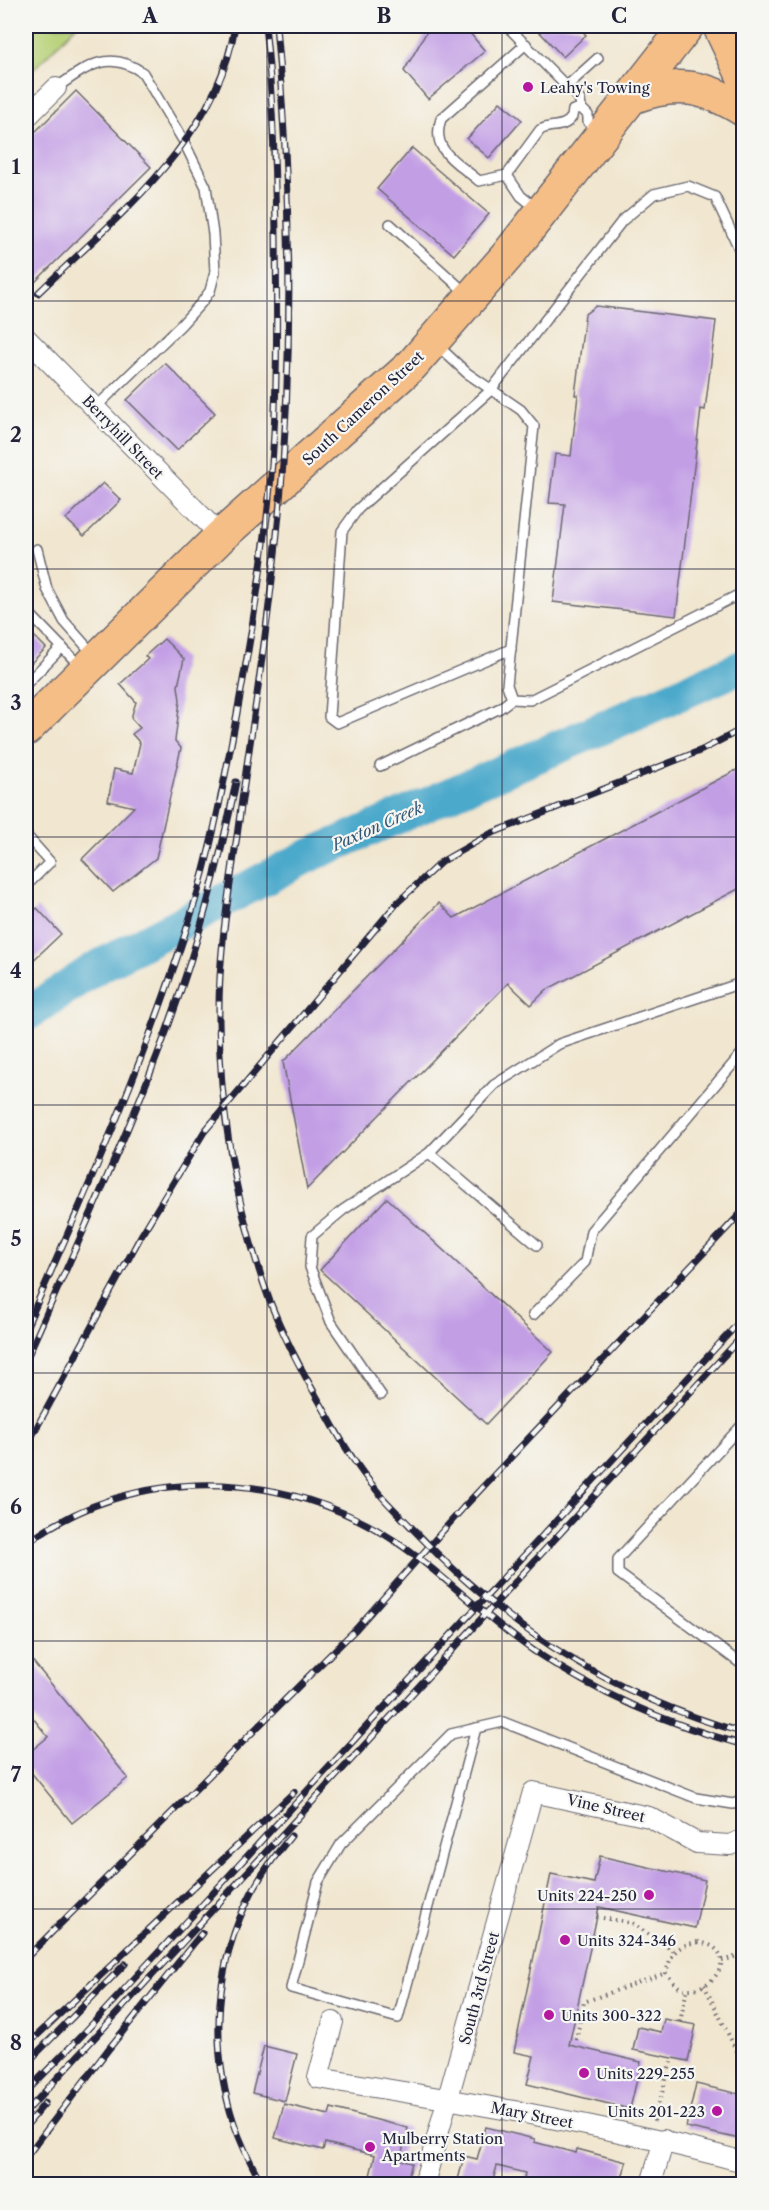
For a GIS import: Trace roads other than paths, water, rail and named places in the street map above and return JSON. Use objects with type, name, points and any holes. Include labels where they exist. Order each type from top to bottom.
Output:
[{"type":"highway","name":"South Cameron Street","points":[[26,729],[220,536],[412,365],[542,212],[596,127],[632,97],[687,26]]},
{"type":"highway","points":[[632,97],[654,89],[693,88],[713,93],[744,110]]},
{"type":"main road","points":[[718,26],[744,81]]},
{"type":"street","points":[[26,118],[56,88]]},
{"type":"street","name":"Berryhill Street","points":[[26,338],[220,536]]},
{"type":"street","name":"Vine Street","points":[[533,1792],[649,1817],[697,1843],[730,1845],[744,1839]]},
{"type":"street","name":"South 3rd Street","points":[[424,2184],[533,1792]]},
{"type":"street","name":"Mary Street","points":[[333,2022],[318,2078],[448,2099],[657,2139],[744,2162]]},
{"type":"street","points":[[651,2184],[657,2139]]},
{"type":"lane","points":[[507,26],[580,100],[581,108],[596,127]]},
{"type":"lane","points":[[526,44],[441,119],[437,131],[439,147],[479,181],[507,175],[540,130],[564,125],[573,117],[573,110],[581,108]]},
{"type":"lane","points":[[567,86],[598,58]]},
{"type":"lane","points":[[56,88],[82,70],[101,61],[121,62],[143,73],[197,166],[206,188],[213,234],[215,272],[210,291],[181,325],[95,408]]},
{"type":"lane","points":[[573,117],[581,124],[596,127]]},
{"type":"lane","points":[[507,175],[521,196],[542,212]]},
{"type":"lane","points":[[511,649],[337,723],[329,717],[342,531],[358,509],[491,390],[622,221],[654,194],[688,186],[715,197],[744,259]]},
{"type":"lane","points":[[390,225],[471,298]]},
{"type":"lane","points":[[433,341],[466,373],[520,410],[534,426],[507,685],[512,699]]},
{"type":"lane","points":[[37,549],[47,589],[91,664]]},
{"type":"lane","points":[[380,766],[500,708],[512,699],[530,700],[744,592]]},
{"type":"lane","points":[[26,610],[62,648],[91,664]]},
{"type":"lane","points":[[26,684],[62,648]]},
{"type":"lane","points":[[26,835],[50,862],[26,886]]},
{"type":"lane","points":[[381,1395],[331,1322],[310,1267],[312,1236],[343,1210],[429,1153],[494,1085],[559,1044],[744,982]]},
{"type":"lane","points":[[533,1315],[585,1262],[591,1231],[744,1051]]},
{"type":"lane","points":[[429,1153],[537,1245]]},
{"type":"lane","points":[[744,1423],[618,1559],[618,1573],[744,1666]]},
{"type":"lane","points":[[476,1728],[398,2018],[291,1988],[318,1882],[341,1844],[451,1734],[476,1728],[503,1722],[696,1798],[733,1804],[744,1800]]},
{"type":"waterway","name":"Paxton Creek","points":[[26,1015],[94,969],[304,858],[744,666]]},
{"type":"railway","points":[[38,293],[130,205],[185,141],[208,105],[225,67],[235,26]]},
{"type":"railway","points":[[26,1328],[116,1121],[176,962],[200,885],[211,840],[240,696],[255,611],[266,525],[275,399],[277,300],[275,182],[272,104],[265,26]]},
{"type":"railway","points":[[276,26],[288,220],[286,415],[272,581],[227,905],[219,998],[220,1056],[227,1127],[232,1162],[248,1232],[275,1314],[310,1386],[360,1470],[414,1530],[487,1599],[565,1655],[650,1699],[744,1733]]},
{"type":"railway","points":[[26,1447],[142,1234],[204,1132],[398,902],[441,862],[490,834],[702,750],[744,728]]},
{"type":"railway","points":[[26,1360],[130,1123],[174,1011],[204,914],[236,782]]},
{"type":"railway","points":[[26,1958],[356,1629],[463,1508],[744,1210]]},
{"type":"railway","points":[[26,2092],[84,2033],[744,1317]]},
{"type":"railway","points":[[26,2112],[744,1334]]},
{"type":"railway","points":[[26,1544],[68,1518],[113,1499],[161,1488],[209,1485],[258,1489],[306,1499],[352,1517],[395,1541],[516,1638],[583,1681],[662,1718],[744,1745]]},
{"type":"railway","points":[[26,2046],[294,1792]]},
{"type":"railway","points":[[262,2184],[240,2139],[226,2095],[219,2036],[220,2006],[223,1976],[240,1919],[260,1878],[291,1836]]},
{"type":"railway","points":[[26,2157],[202,1933]]},
{"type":"railway","points":[[26,2064],[125,1964]]},
{"type":"railway","points":[[26,2126],[45,2103]]},
{"type":"place","name":"Leahy's Towing","points":[[528,87]]},
{"type":"place","name":"Units 224-250","points":[[649,1895]]},
{"type":"place","name":"Units 324-346","points":[[565,1940]]},
{"type":"place","name":"Units 300-322","points":[[549,2015]]},
{"type":"place","name":"Units 229-255","points":[[584,2073]]},
{"type":"place","name":"Units 201-223","points":[[717,2111]]},
{"type":"place","name":"Mulberry Station Apartments","points":[[370,2147]]}]
